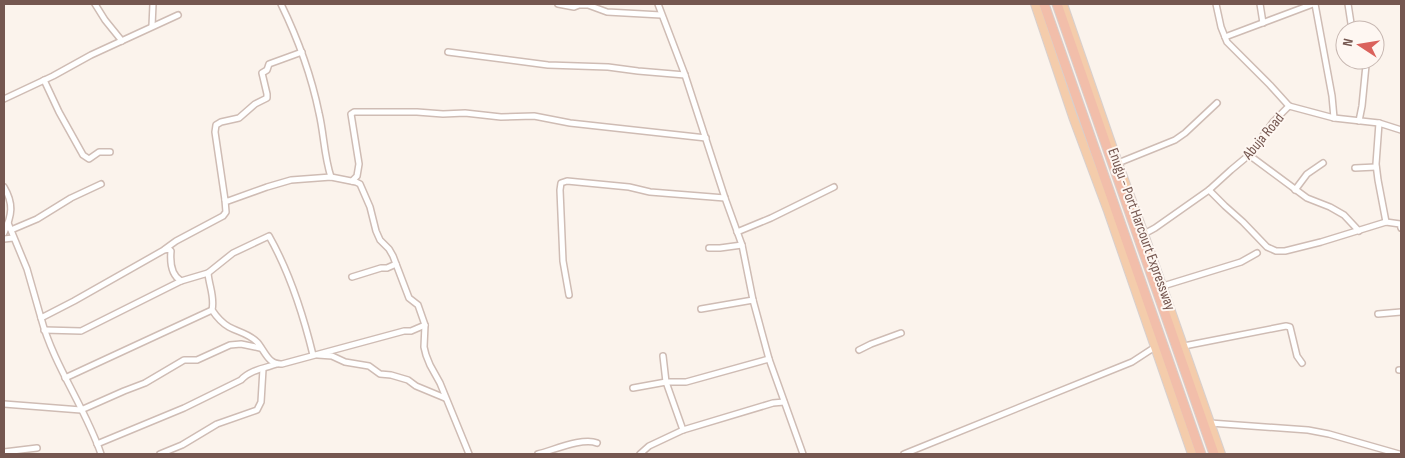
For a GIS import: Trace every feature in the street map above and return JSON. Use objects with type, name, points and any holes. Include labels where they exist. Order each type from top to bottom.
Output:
[{"type":"highway","name":"Enugu - Port Harcourt Expressway","points":[[1044,4],[1201,454]]},
{"type":"highway","name":"Enugu - Port Harcourt Expressway","points":[[1057,4],[1214,454]]},
{"type":"main road","name":"Enugu - Port Harcourt Expressway","points":[[1035,4],[1192,454]]},
{"type":"main road","name":"Enugu - Port Harcourt Expressway","points":[[1063,4],[1221,454]]},
{"type":"street","points":[[95,4],[122,41]]},
{"type":"street","points":[[152,26],[153,4]]},
{"type":"street","points":[[281,4],[310,72],[320,115],[327,169],[330,177]]},
{"type":"street","points":[[558,4],[588,6],[607,12],[661,15]]},
{"type":"street","points":[[658,4],[685,76],[742,245],[753,300],[769,359],[803,454]]},
{"type":"street","points":[[1216,4],[1221,27],[1227,42],[1288,106]]},
{"type":"street","points":[[1260,4],[1263,23]]},
{"type":"street","points":[[1225,37],[1314,4],[1332,96],[1334,118]]},
{"type":"street","points":[[1348,4],[1350,20]]},
{"type":"street","points":[[4,98],[178,15]]},
{"type":"street","points":[[41,318],[223,216],[226,212],[214,132],[216,126],[221,122],[239,118],[255,104],[267,98],[262,74],[267,70],[269,64],[302,52]]},
{"type":"street","points":[[448,52],[548,65],[608,67],[685,76]]},
{"type":"street","points":[[1359,121],[1366,70]]},
{"type":"street","points":[[44,80],[83,155],[89,159],[99,152],[110,152]]},
{"type":"street","points":[[1118,163],[1175,140],[1217,103]]},
{"type":"street","name":"Abuja Road","points":[[1144,234],[1209,190],[1249,155],[1273,122],[1288,106],[1334,118],[1379,123],[1401,130]]},
{"type":"street","points":[[469,454],[440,383],[430,365],[424,347],[425,325],[418,305],[409,298],[389,249],[380,240],[376,231],[370,207],[357,176],[359,164],[351,114],[354,112],[465,113],[501,117],[534,116],[552,121],[706,138]]},
{"type":"street","points":[[1379,123],[1376,167],[1386,222]]},
{"type":"street","points":[[1249,155],[1295,190],[1344,215],[1360,231]]},
{"type":"street","points":[[1295,190],[1307,174],[1323,163]]},
{"type":"street","points":[[1355,168],[1376,167]]},
{"type":"street","points":[[352,182],[357,176]]},
{"type":"street","points":[[225,200],[228,201],[267,186],[291,180],[330,177],[360,184]]},
{"type":"street","points":[[569,295],[563,261],[561,183],[629,187],[668,193],[725,198]]},
{"type":"street","points":[[11,230],[38,219],[71,198],[101,184]]},
{"type":"street","points":[[4,186],[10,197],[11,206],[4,233]]},
{"type":"street","points":[[737,232],[771,218],[834,187]]},
{"type":"street","points":[[1209,190],[1267,247],[1276,250],[1285,251],[1338,238],[1386,222],[1400,224],[1401,228]]},
{"type":"street","points":[[8,223],[27,269],[44,330],[101,454]]},
{"type":"street","points":[[44,330],[81,331],[181,281],[208,273],[232,253],[269,236],[293,286],[313,355]]},
{"type":"street","points":[[4,239],[13,238]]},
{"type":"street","points":[[709,248],[742,245]]},
{"type":"street","points":[[164,250],[171,249],[173,272],[176,278],[181,281]]},
{"type":"street","points":[[1163,286],[1241,262],[1257,253]]},
{"type":"street","points":[[352,277],[396,264]]},
{"type":"street","points":[[208,273],[213,296],[212,310],[224,324],[247,334],[257,342],[269,360],[277,364]]},
{"type":"street","points":[[701,309],[753,300]]},
{"type":"street","points":[[65,378],[212,310]]},
{"type":"street","points":[[1378,314],[1401,312]]},
{"type":"street","points":[[98,444],[184,408],[242,380],[250,372],[404,331],[411,331],[425,325]]},
{"type":"street","points":[[1184,346],[1286,326],[1290,327],[1297,356],[1302,363]]},
{"type":"street","points":[[859,350],[901,334]]},
{"type":"street","points":[[4,404],[81,410],[145,383],[184,360],[197,360],[230,345],[241,344],[261,348]]},
{"type":"street","points":[[904,454],[1132,362],[1155,347]]},
{"type":"street","points":[[313,355],[332,356],[345,362],[369,366],[380,374],[391,374],[408,380],[416,386],[446,398]]},
{"type":"street","points":[[663,356],[666,382],[683,430]]},
{"type":"street","points":[[633,388],[666,382],[686,382],[769,359]]},
{"type":"street","points":[[160,454],[182,445],[217,424],[257,410],[261,402],[263,369]]},
{"type":"street","points":[[640,454],[649,446],[683,430],[773,402],[784,402]]},
{"type":"street","points":[[1210,423],[1308,430],[1399,454]]},
{"type":"street","points":[[538,454],[581,442],[593,441],[598,443]]},
{"type":"street","points":[[4,452],[37,448]]}]
